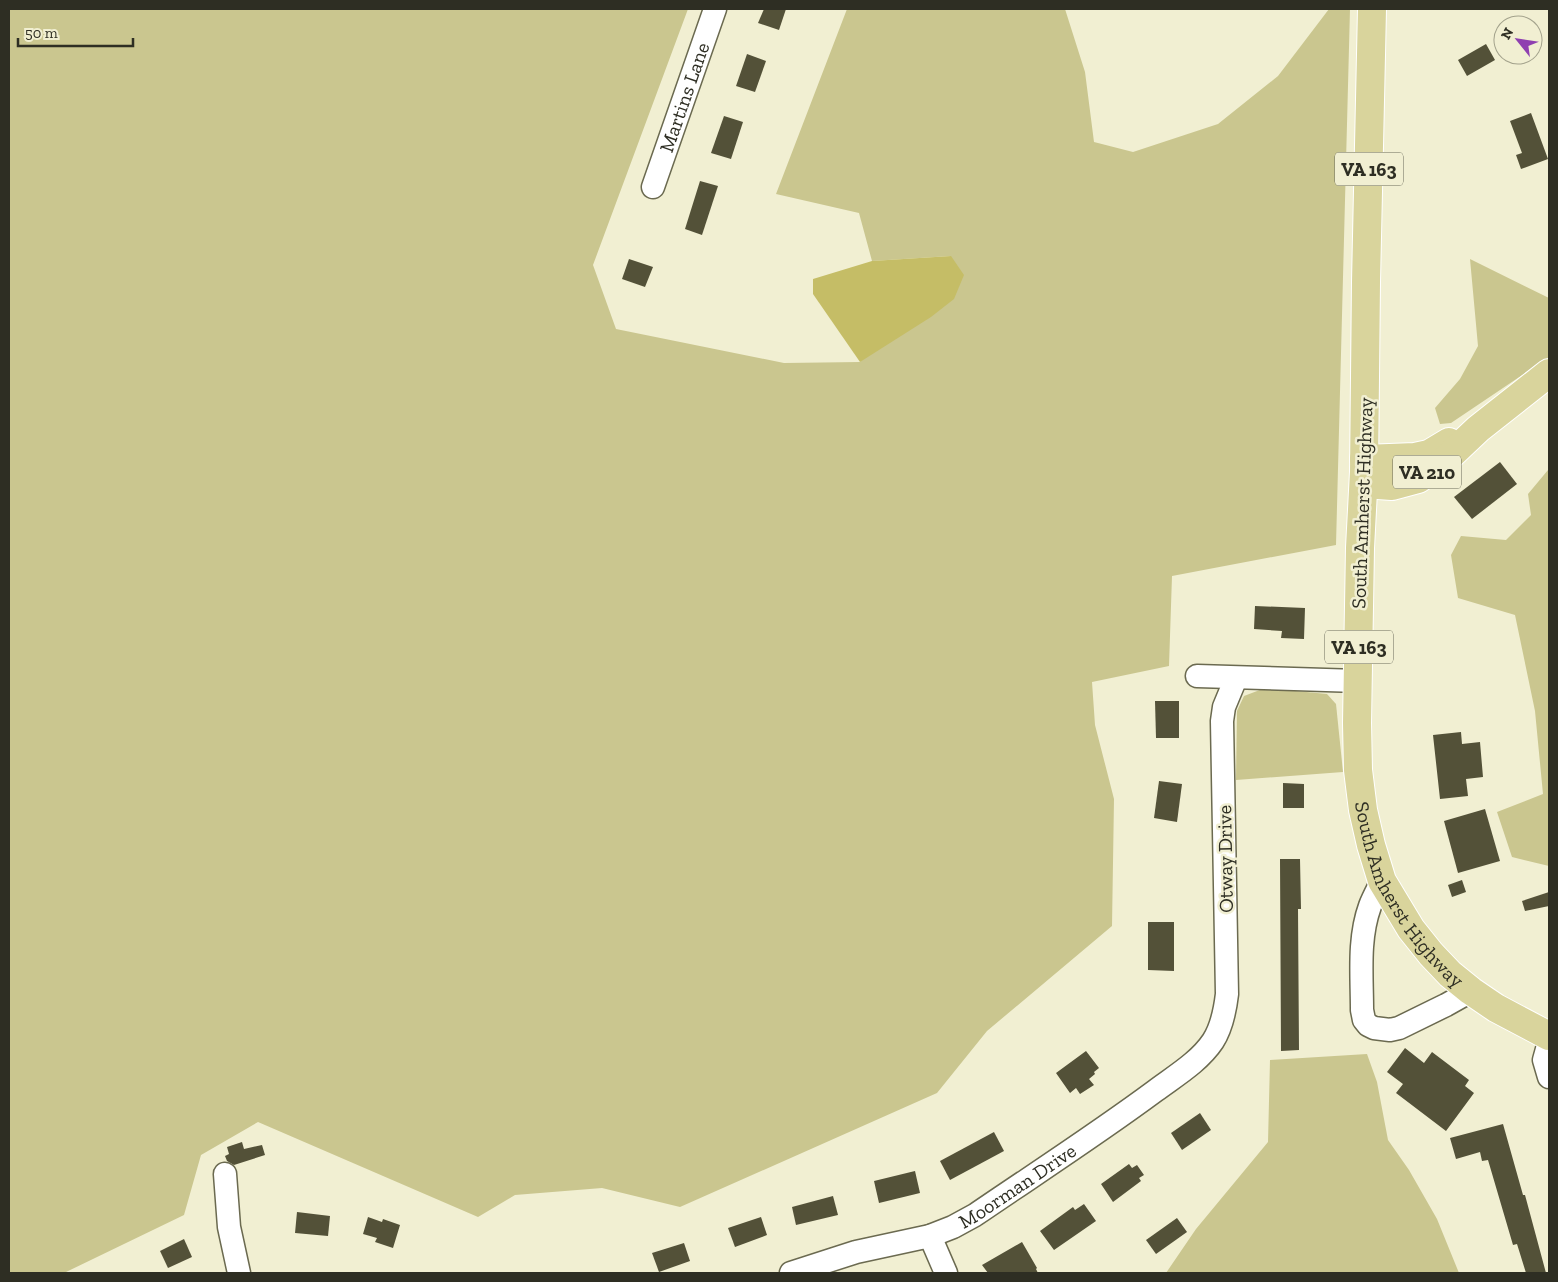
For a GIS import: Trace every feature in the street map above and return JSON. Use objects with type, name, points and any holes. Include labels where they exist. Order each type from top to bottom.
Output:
[{"type":"main road","name":"South Amherst Highway","points":[[1372,9],[1364,471],[1360,548],[1357,723],[1358,770],[1363,810],[1382,882],[1411,930],[1450,974],[1471,991],[1496,1008],[1549,1036]]},
{"type":"main road","name":"VA 210","points":[[1364,471],[1392,486],[1418,478],[1442,463],[1478,429],[1549,373]]},
{"type":"street","name":"Martins Lane","points":[[654,187],[715,9]]},
{"type":"street","points":[[1197,676],[1358,681]]},
{"type":"street","name":"Otway Drive","points":[[1213,1041],[1221,1026],[1227,994],[1222,721],[1224,707],[1236,678]]},
{"type":"street","points":[[1382,882],[1366,918],[1362,947],[1362,1010],[1364,1020],[1368,1025],[1382,1030],[1399,1028],[1471,991]]},
{"type":"street","name":"Moorman Drive","points":[[791,1273],[856,1252],[930,1236],[953,1227],[975,1215],[1114,1120],[1199,1058],[1213,1041]]},
{"type":"street","points":[[1549,1042],[1544,1060],[1549,1077]]},
{"type":"street","points":[[225,1174],[229,1226],[239,1273]]},
{"type":"street","points":[[930,1236],[946,1273]]},
{"type":"shaded area","points":[[9,9],[688,9],[593,265],[616,329],[784,363],[860,362],[951,256],[872,261],[859,213],[776,194],[847,9],[1065,9],[1085,72],[1094,142],[1133,152],[1218,124],[1278,76],[1329,9],[1350,9],[1336,545],[1172,576],[1169,666],[1092,682],[1095,725],[1114,799],[1112,926],[987,1031],[937,1093],[680,1207],[602,1188],[515,1195],[478,1217],[258,1122],[201,1155],[184,1215],[64,1273],[9,1273]]},
{"type":"shaded area","points":[[951,256],[964,275],[954,299],[931,317],[860,362],[813,294],[813,279],[872,261]]},
{"type":"shaded area","points":[[1470,259],[1549,298],[1549,357],[1451,423],[1440,424],[1435,408],[1460,379],[1478,346]]},
{"type":"shaded area","points":[[1548,470],[1549,866],[1512,857],[1497,812],[1543,794],[1535,711],[1515,615],[1458,598],[1451,555],[1461,536],[1506,540],[1531,515],[1528,494]]},
{"type":"shaded area","points":[[1265,688],[1327,694],[1336,704],[1343,772],[1236,780],[1237,711],[1244,696]]},
{"type":"shaded area","points":[[1367,1054],[1377,1082],[1388,1140],[1409,1170],[1437,1219],[1459,1273],[1166,1273],[1196,1229],[1268,1142],[1270,1060]]},
{"type":"building","points":[[764,9],[786,9],[779,30],[758,23]]},
{"type":"building","points":[[1486,44],[1493,56],[1493,61],[1467,76],[1458,60]]},
{"type":"building","points":[[747,54],[766,61],[755,92],[736,86]]},
{"type":"building","points":[[1531,113],[1548,159],[1521,169],[1516,155],[1522,153],[1510,121]]},
{"type":"building","points":[[724,116],[743,122],[731,159],[711,153]]},
{"type":"building","points":[[700,181],[718,186],[702,235],[685,229]]},
{"type":"building","points":[[629,259],[653,267],[645,287],[622,279]]},
{"type":"building","points":[[1500,462],[1517,484],[1472,519],[1454,497]]},
{"type":"building","points":[[1255,606],[1305,608],[1304,639],[1281,638],[1282,631],[1254,629]]},
{"type":"building","points":[[1155,701],[1179,701],[1179,738],[1156,738]]},
{"type":"building","points":[[1461,732],[1462,744],[1480,742],[1483,777],[1466,779],[1468,796],[1440,799],[1433,735]]},
{"type":"building","points":[[1159,781],[1182,784],[1177,822],[1154,818]]},
{"type":"building","points":[[1283,783],[1304,784],[1304,808],[1283,808]]},
{"type":"building","points":[[1485,809],[1500,861],[1458,873],[1444,821]]},
{"type":"building","points":[[1280,859],[1300,859],[1301,909],[1298,909],[1299,1050],[1281,1051]]},
{"type":"building","points":[[1462,880],[1466,892],[1452,897],[1448,885]]},
{"type":"building","points":[[1549,892],[1549,906],[1525,911],[1522,901]]},
{"type":"building","points":[[1148,922],[1174,922],[1174,971],[1148,970]]},
{"type":"building","points":[[1405,1048],[1424,1063],[1432,1052],[1469,1080],[1465,1086],[1474,1093],[1446,1131],[1396,1093],[1403,1084],[1387,1072]]},
{"type":"building","points":[[1086,1051],[1099,1068],[1089,1079],[1094,1085],[1080,1094],[1076,1088],[1070,1093],[1056,1073]]},
{"type":"building","points":[[1200,1113],[1211,1130],[1182,1150],[1171,1133]]},
{"type":"building","points":[[1503,1124],[1546,1273],[1526,1273],[1517,1244],[1513,1245],[1488,1160],[1482,1161],[1480,1152],[1456,1159],[1450,1138]]},
{"type":"building","points":[[994,1132],[1004,1151],[950,1180],[940,1161]]},
{"type":"building","points":[[242,1142],[244,1149],[262,1145],[265,1155],[234,1165],[227,1161],[225,1156],[229,1154],[227,1147]]},
{"type":"building","points":[[1129,1164],[1132,1168],[1137,1165],[1144,1175],[1139,1178],[1141,1181],[1113,1202],[1101,1184]]},
{"type":"building","points":[[915,1171],[920,1193],[879,1203],[874,1181]]},
{"type":"building","points":[[833,1196],[838,1215],[796,1225],[792,1207]]},
{"type":"building","points":[[1084,1204],[1096,1221],[1054,1250],[1040,1231],[1073,1207],[1075,1210]]},
{"type":"building","points":[[297,1212],[330,1216],[328,1236],[295,1233]]},
{"type":"building","points":[[368,1217],[382,1222],[383,1219],[400,1225],[393,1248],[375,1242],[377,1238],[363,1234]]},
{"type":"building","points":[[761,1217],[767,1235],[735,1247],[728,1228]]},
{"type":"building","points":[[1177,1218],[1187,1232],[1156,1254],[1146,1240]]},
{"type":"building","points":[[184,1239],[192,1257],[168,1268],[160,1251]]},
{"type":"building","points":[[1022,1242],[1038,1273],[988,1273],[982,1265]]},
{"type":"building","points":[[684,1243],[690,1261],[659,1272],[652,1253]]}]
